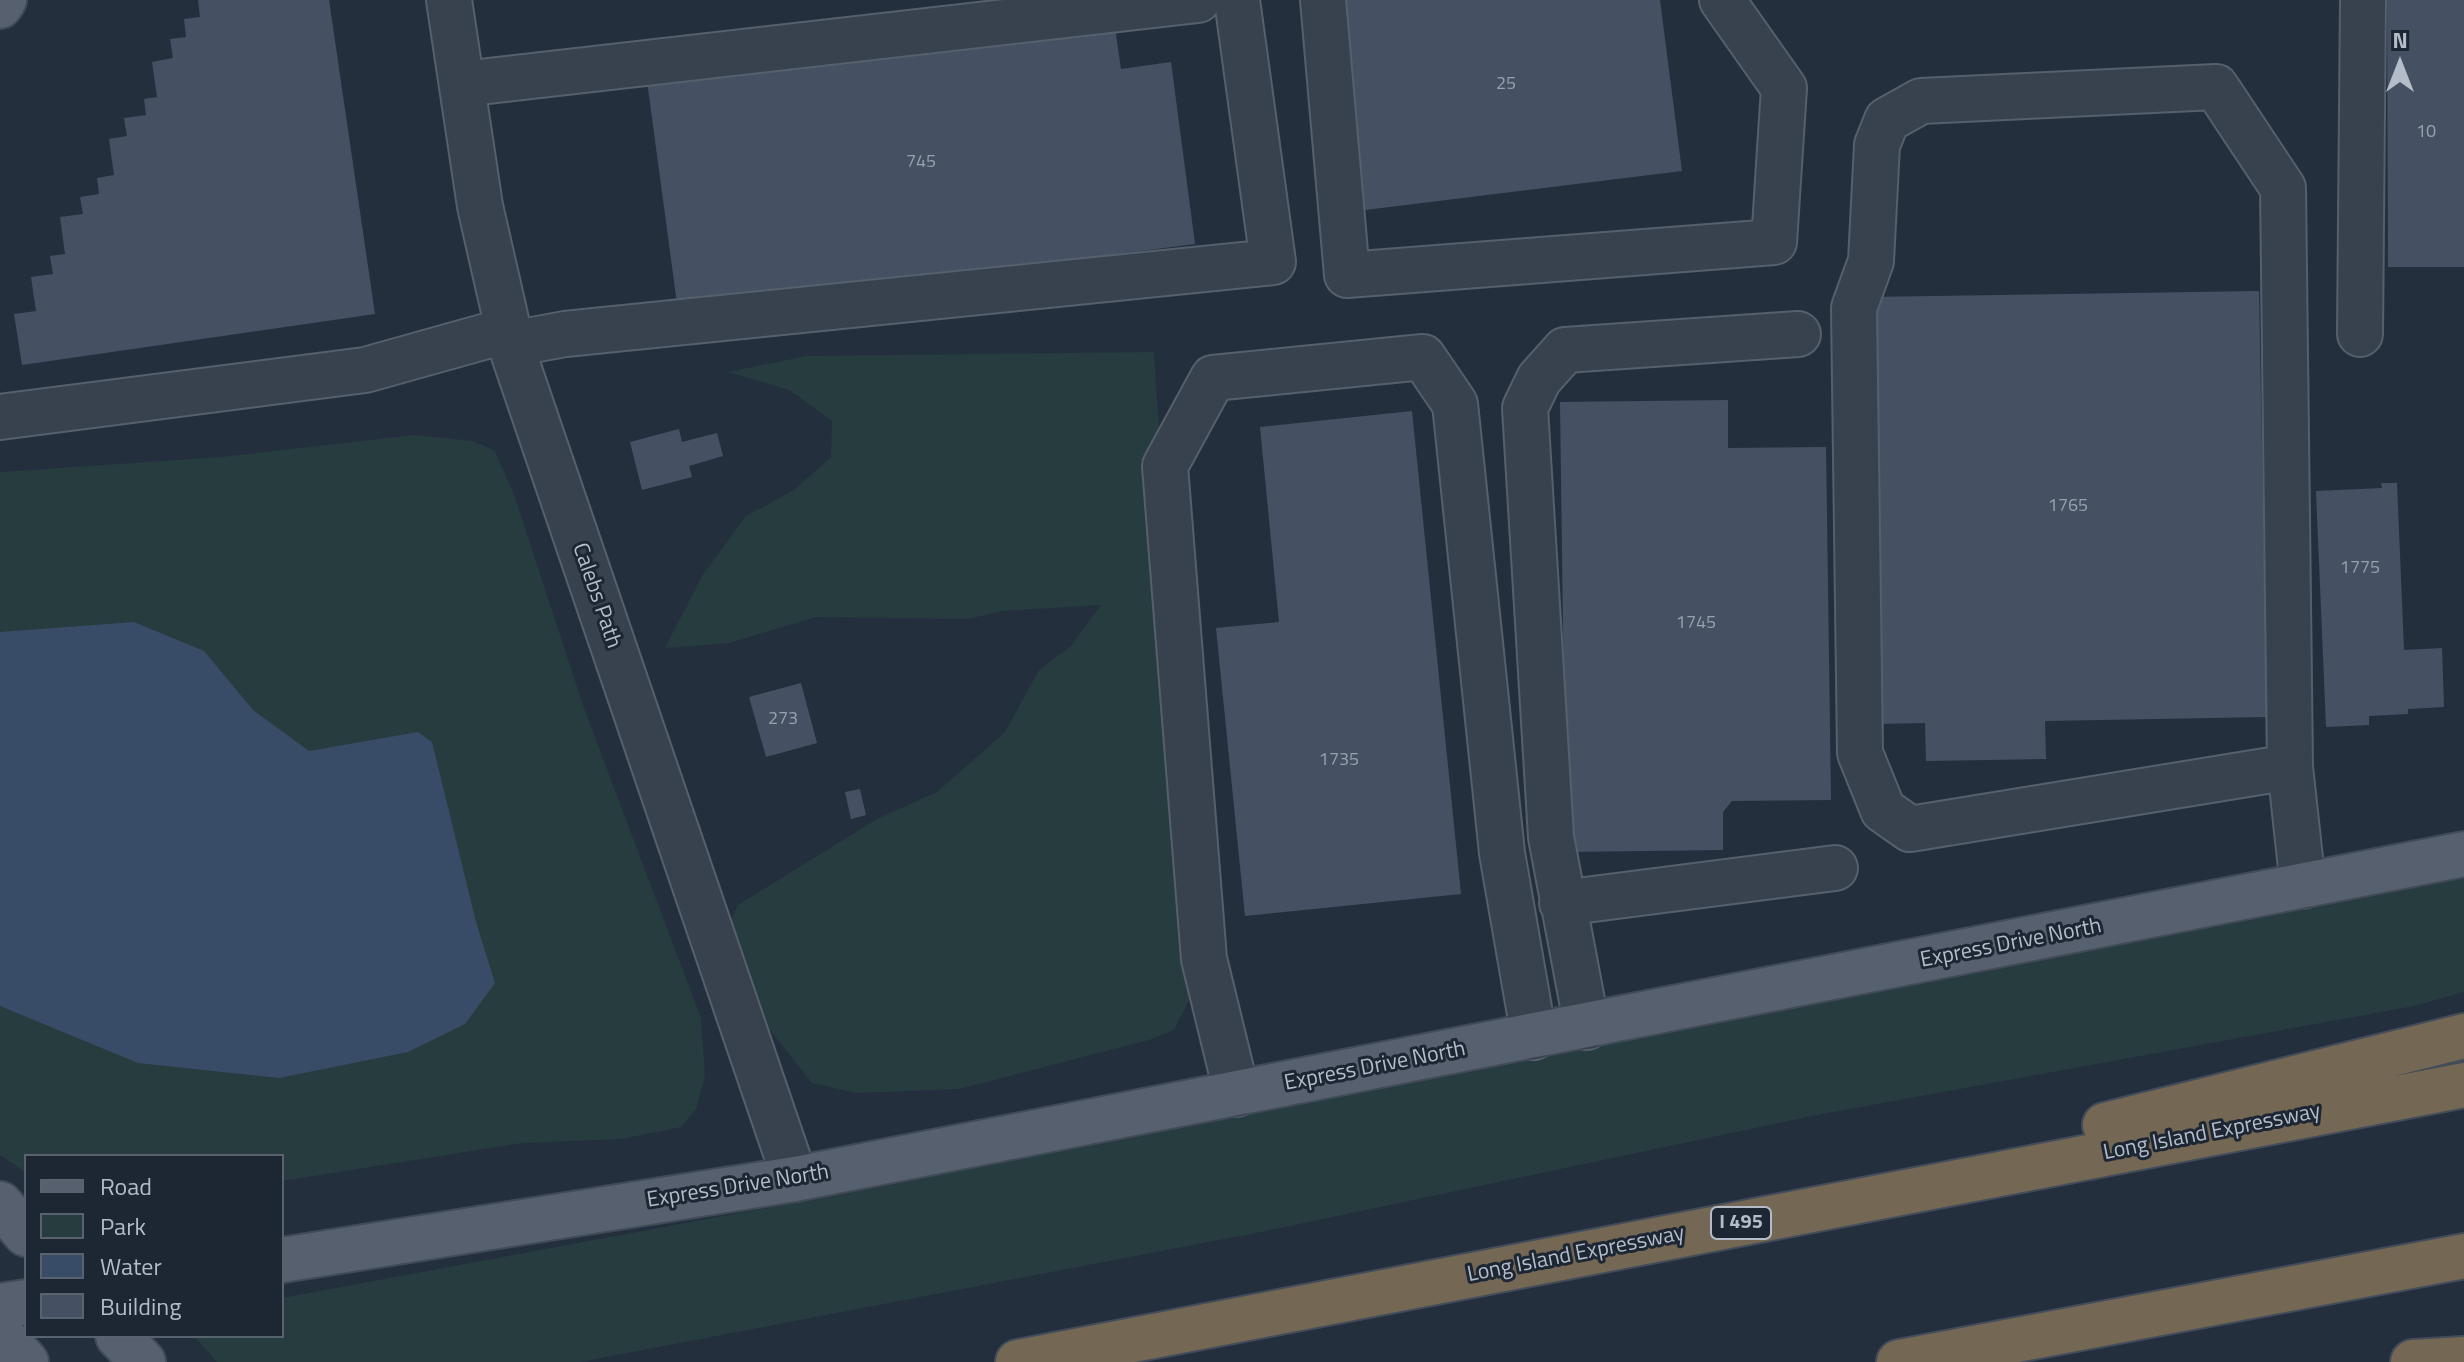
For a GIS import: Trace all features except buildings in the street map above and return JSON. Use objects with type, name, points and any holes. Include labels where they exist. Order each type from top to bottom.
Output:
[{"type":"highway","points":[[1576,1255],[2464,1036]]},
{"type":"highway","name":"Long Island Expressway","points":[[1018,1362],[2464,1085]]},
{"type":"highway","points":[[1899,1362],[2464,1256]]},
{"type":"highway","points":[[2413,1362],[2464,1359]]},
{"type":"main road","points":[[0,6],[4,0]]},
{"type":"main road","name":"Express Drive North","points":[[284,1260],[795,1179],[2464,854]]},
{"type":"main road","points":[[0,1204],[24,1232]]},
{"type":"main road","points":[[0,1306],[24,1302]]},
{"type":"main road","points":[[120,1338],[143,1362]]},
{"type":"street","name":"Calebs Path","points":[[449,0],[480,206],[510,337],[795,1179]]},
{"type":"street","points":[[462,84],[1198,0]]},
{"type":"street","points":[[0,417],[365,370],[510,337],[1273,262],[1237,0]]},
{"type":"street","points":[[1323,0],[1347,275],[1774,242],[1784,88],[1722,0]]},
{"type":"street","points":[[2360,334],[2363,0]]},
{"type":"street","points":[[2290,767],[1910,829],[1883,810],[1860,753],[1854,308],[1871,261],[1877,145],[1887,120],[1921,101],[2216,87],[2283,188],[2290,767],[2303,886]]},
{"type":"street","points":[[1587,1027],[1550,826],[1525,408],[1539,379],[1565,350],[1798,334]]},
{"type":"street","points":[[1237,1094],[1204,959],[1165,466],[1213,378],[1423,357],[1455,404],[1502,853],[1534,1037]]},
{"type":"street","points":[[1562,903],[1835,868]]},
{"type":"green space","points":[[1154,352],[1186,858],[1191,996],[1174,1030],[1149,1040],[959,1089],[856,1093],[812,1083],[746,1000],[724,934],[738,905],[877,819],[937,792],[1005,732],[1039,670],[1071,646],[1101,605],[1002,611],[968,619],[816,617],[729,643],[665,648],[702,576],[746,516],[794,490],[831,457],[832,421],[789,390],[728,372],[807,356]]},
{"type":"green space","points":[[414,435],[473,441],[495,451],[514,495],[585,711],[701,1018],[705,1076],[696,1109],[681,1127],[621,1139],[522,1143],[284,1181],[284,1154],[24,1154],[24,1172],[0,1155],[0,472],[222,457]]},
{"type":"green space","points":[[2464,874],[2464,992],[2414,1006],[1817,1115],[1266,1231],[580,1362],[217,1362],[196,1338],[284,1338],[284,1298],[874,1188]]},
{"type":"water","points":[[134,622],[204,651],[253,710],[309,751],[418,732],[432,742],[476,922],[495,983],[465,1024],[408,1052],[279,1078],[138,1063],[0,1006],[0,632]]}]
